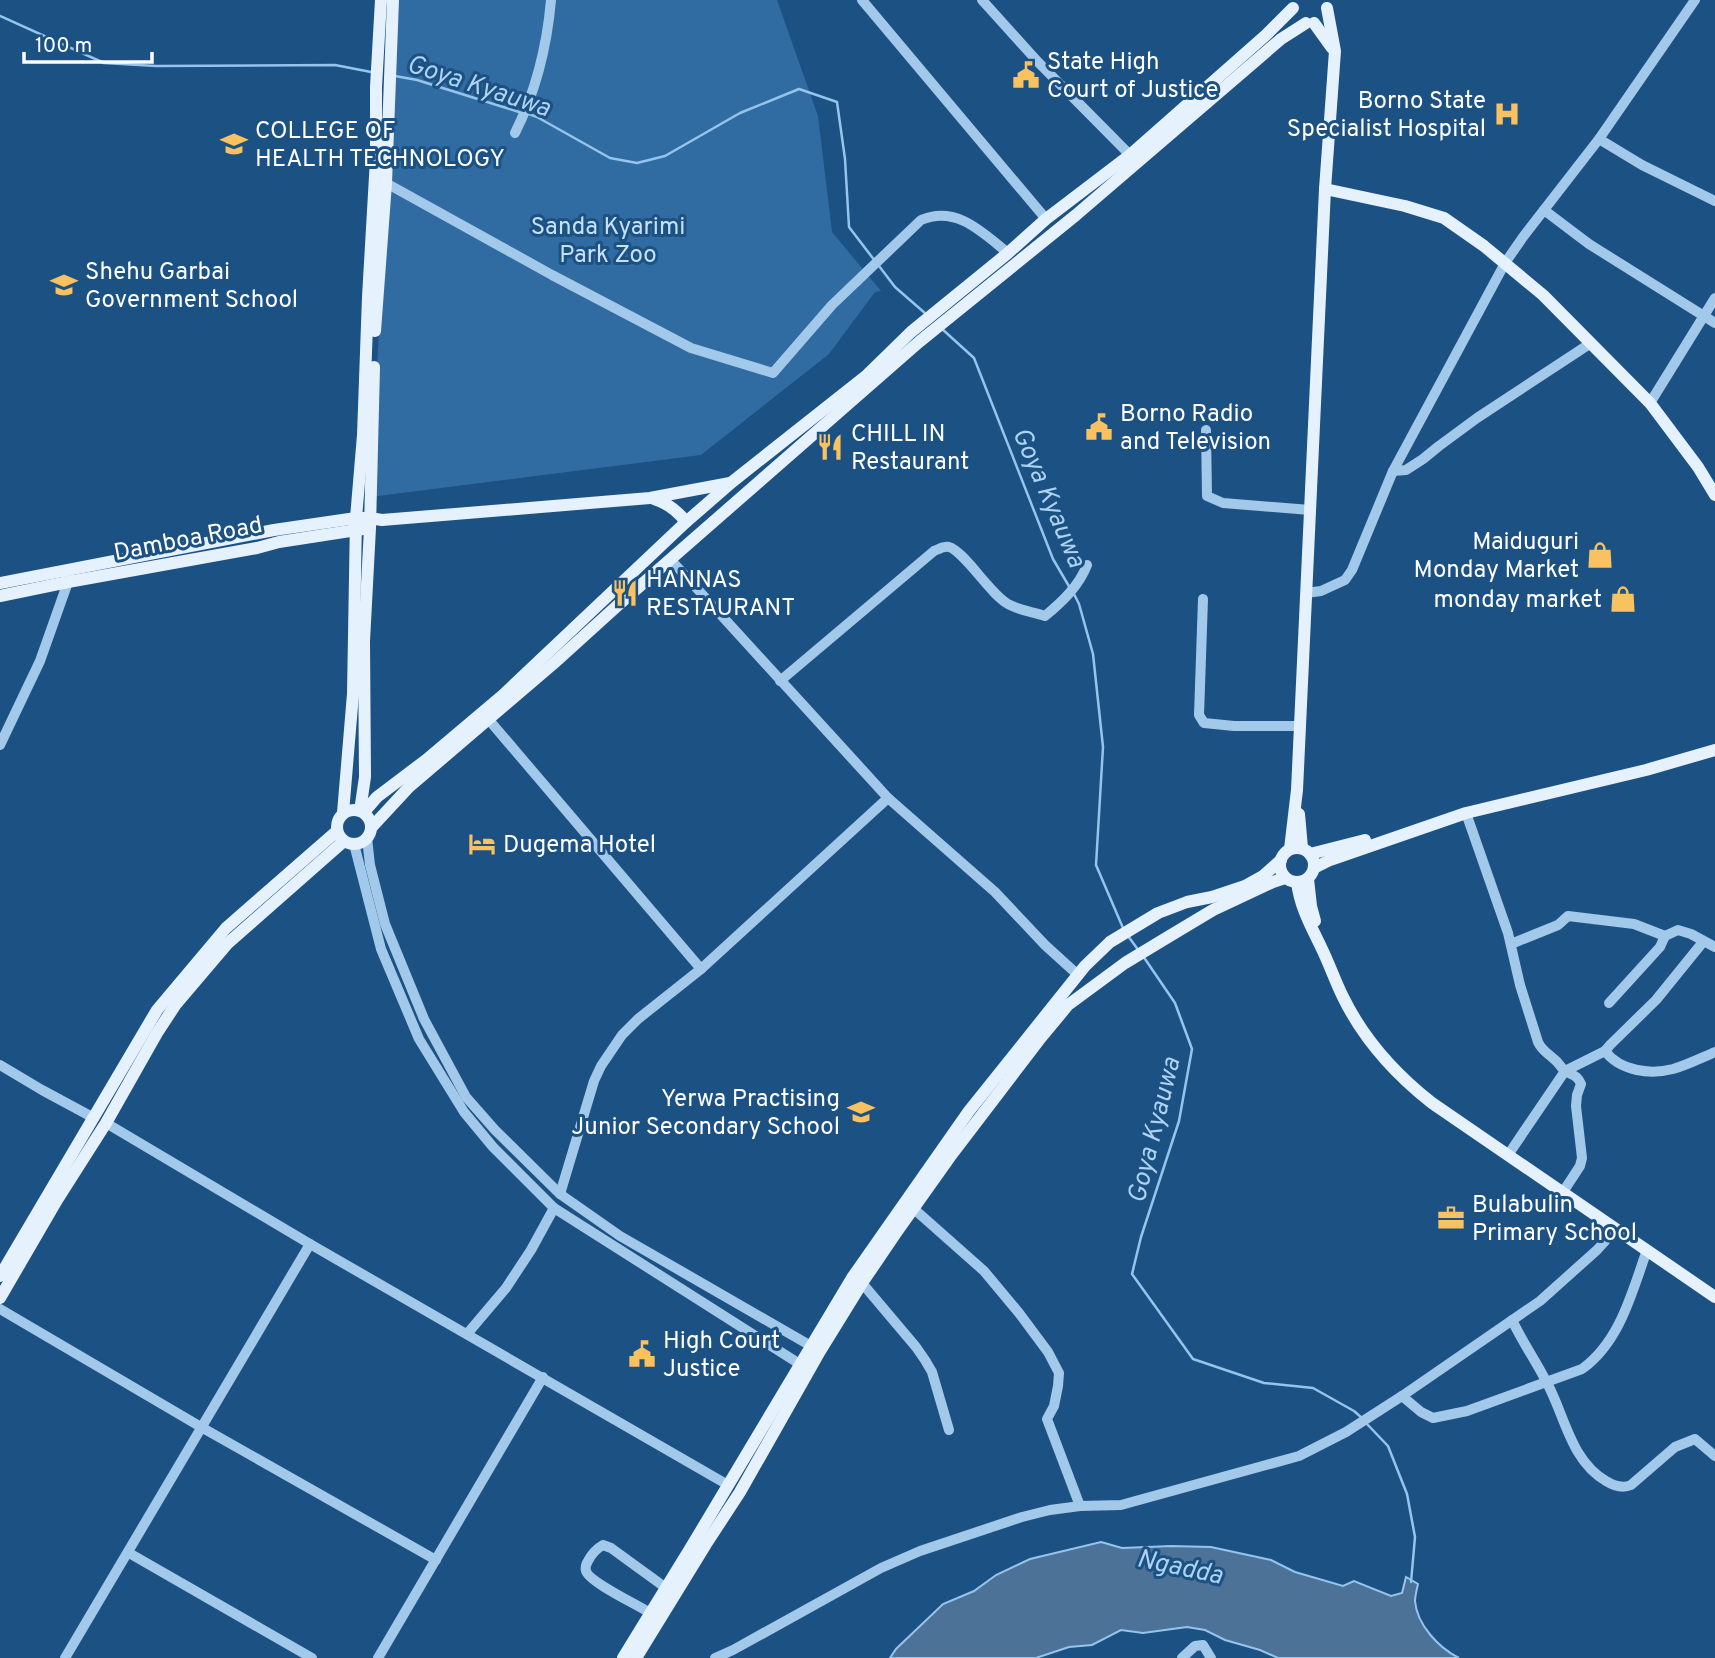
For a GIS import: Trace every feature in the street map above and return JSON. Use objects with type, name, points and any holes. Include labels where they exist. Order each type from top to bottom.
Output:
[{"type":"main road","points":[[345,839],[337,823],[343,813],[367,523],[363,435],[368,297],[383,87],[385,30],[381,0]]},
{"type":"main road","points":[[385,30],[393,0]]},
{"type":"main road","points":[[982,282],[1007,253],[1046,219],[1130,155],[1266,36],[1294,3]]},
{"type":"main road","points":[[1294,3],[1296,16],[1310,23],[1335,51]]},
{"type":"main road","points":[[362,811],[503,695],[732,482],[982,282],[1086,206],[1274,44],[1323,18],[1327,3]]},
{"type":"main road","points":[[1327,3],[1335,51],[1325,189],[1297,790],[1300,850],[1314,861],[1301,877],[1299,898],[1343,998],[1370,1041],[1409,1085],[1715,1297]]},
{"type":"main road","points":[[362,811],[365,777],[364,641],[374,334],[386,183],[383,87]]},
{"type":"main road","points":[[1325,189],[1405,206],[1444,218],[1505,263],[1543,295],[1650,403],[1698,467],[1715,495]]},
{"type":"main road","points":[[0,1298],[57,1200],[157,1010],[226,928],[345,839],[363,841],[409,787],[489,720],[915,337]]},
{"type":"main road","name":"Damboa Road","points":[[0,597],[102,562],[274,530],[650,498],[732,482]]},
{"type":"main road","points":[[650,498],[673,508],[686,522]]},
{"type":"main road","name":"Damboa Road","points":[[0,583],[67,576]]},
{"type":"main road","points":[[816,1349],[1038,1040],[1068,1005],[1125,963],[1213,910],[1273,882],[1301,877],[1330,860],[1466,813],[1646,770],[1715,750]]},
{"type":"main road","points":[[365,777],[370,786],[378,790],[387,789]]},
{"type":"main road","points":[[343,813],[354,809],[362,811],[371,822],[369,833]]},
{"type":"main road","points":[[636,1658],[740,1492],[852,1279],[961,1122],[1085,965],[1110,942],[1158,913],[1245,886],[1263,876],[1284,854],[1394,837]]},
{"type":"main road","points":[[1280,860],[1280,870],[1301,877]]},
{"type":"main road","points":[[0,1276],[49,1191],[100,1120]]},
{"type":"main road","points":[[623,1658],[729,1485],[805,1368]]},
{"type":"street","points":[[517,130],[533,94],[549,23],[551,0]]},
{"type":"street","points":[[862,0],[1046,219]]},
{"type":"street","points":[[982,0],[1038,62],[1130,155]]},
{"type":"street","points":[[1306,593],[1321,591],[1345,580],[1393,471],[1505,263],[1599,139],[1695,0]]},
{"type":"street","points":[[1599,139],[1642,165],[1715,201]]},
{"type":"street","points":[[386,183],[691,348],[773,373],[832,305],[921,220],[934,214],[951,216],[972,225],[1007,253]]},
{"type":"street","points":[[1544,210],[1589,244],[1715,323]]},
{"type":"street","points":[[1650,403],[1715,298]]},
{"type":"street","points":[[1393,471],[1406,470],[1591,343]]},
{"type":"street","points":[[1206,430],[1207,496],[1223,503],[1310,510]]},
{"type":"street","points":[[780,681],[934,551],[946,546],[951,547],[964,559],[1007,604],[1045,615],[1059,604],[1085,571]]},
{"type":"street","points":[[670,559],[888,798],[995,892],[1045,945],[1078,975]]},
{"type":"street","points":[[0,745],[40,661],[67,576]]},
{"type":"street","points":[[1203,600],[1201,720],[1204,723],[1234,726],[1300,726]]},
{"type":"street","points":[[489,720],[701,969]]},
{"type":"street","points":[[560,1194],[594,1081],[622,1035],[701,969],[888,798]]},
{"type":"street","points":[[1466,813],[1511,944],[1520,985],[1538,1042],[1542,1050],[1554,1058],[1565,1071],[1574,1074],[1581,1084],[1576,1106],[1582,1158],[1580,1166],[1563,1192]]},
{"type":"street","points":[[369,833],[370,865],[385,925],[424,1019],[466,1097],[495,1130],[560,1194],[620,1236],[816,1349]]},
{"type":"street","points":[[345,839],[381,949],[419,1039],[464,1112],[493,1147],[554,1208],[805,1368]]},
{"type":"street","points":[[1511,944],[1558,925],[1568,916],[1634,924],[1665,936]]},
{"type":"street","points":[[1609,1003],[1660,947],[1665,936],[1678,930],[1715,947]]},
{"type":"street","points":[[1508,1155],[1565,1071],[1605,1051],[1656,1000],[1703,942]]},
{"type":"street","points":[[1605,1051],[1624,1067],[1643,1071],[1673,1069],[1715,1052]]},
{"type":"street","points":[[0,1065],[100,1120],[729,1485]]},
{"type":"street","points":[[467,1334],[506,1288],[554,1208]]},
{"type":"street","points":[[914,1209],[984,1271],[1048,1352],[1059,1373],[1054,1406],[1046,1419],[1080,1506]]},
{"type":"street","points":[[715,1658],[881,1568],[920,1551],[1022,1517],[1050,1510],[1121,1504],[1162,1495],[1299,1456],[1346,1432],[1402,1396],[1540,1301],[1597,1250],[1616,1229]]},
{"type":"street","points":[[65,1658],[310,1244]]},
{"type":"street","points":[[1402,1396],[1433,1418],[1467,1411],[1582,1369],[1595,1360],[1623,1317],[1647,1250]]},
{"type":"street","points":[[862,1283],[925,1360],[932,1372],[949,1430]]},
{"type":"street","points":[[0,1309],[436,1560]]},
{"type":"street","points":[[1512,1320],[1547,1381],[1574,1446],[1595,1475],[1611,1485],[1623,1488],[1631,1485],[1675,1447],[1695,1438],[1715,1456]]},
{"type":"street","points":[[378,1658],[543,1377]]},
{"type":"street","points":[[650,1613],[588,1575],[586,1564],[592,1554],[603,1545],[611,1548],[666,1588]]},
{"type":"street","points":[[129,1553],[312,1658]]},
{"type":"street","points":[[1182,1658],[1195,1646],[1203,1645],[1211,1658]]},
{"type":"green space","name":"Sanda Kyarimi Park Zoo","points":[[397,0],[777,0],[818,116],[832,232],[881,291],[875,292],[829,354],[701,455],[370,497]]},
{"type":"water","name":"Ngadda","points":[[1101,1542],[1122,1548],[1211,1547],[1271,1560],[1295,1572],[1343,1586],[1354,1581],[1391,1596],[1402,1593],[1406,1577],[1418,1584],[1415,1601],[1417,1610],[1430,1635],[1459,1658],[1278,1658],[1225,1640],[1205,1630],[1187,1627],[1143,1633],[1121,1630],[1092,1645],[1069,1647],[1036,1658],[890,1658],[943,1604],[974,1591],[996,1575],[1030,1559]]},
{"type":"waterway","name":"Goya Kyauwa","points":[[0,16],[104,63],[156,66],[335,65],[371,72]]},
{"type":"waterway","name":"Goya Kyauwa","points":[[395,76],[417,80],[519,112]]},
{"type":"waterway","name":"Goya Kyauwa","points":[[526,113],[610,158],[637,163],[665,156],[740,113],[799,89],[837,102],[845,159],[849,227],[875,261]]},
{"type":"waterway","name":"Goya Kyauwa","points":[[879,266],[895,287],[926,314]]},
{"type":"waterway","name":"Goya Kyauwa","points":[[941,328],[974,358],[1053,559],[1070,588]]},
{"type":"waterway","name":"Goya Kyauwa","points":[[1074,594],[1093,654],[1103,747],[1096,865],[1123,928]]},
{"type":"waterway","name":"Goya Kyauwa","points":[[1128,936],[1139,951]]},
{"type":"waterway","name":"Goya Kyauwa","points":[[1143,956],[1175,1003],[1192,1049],[1179,1121],[1141,1237],[1132,1274],[1193,1359],[1264,1383],[1313,1388],[1362,1418]]},
{"type":"waterway","name":"Goya Kyauwa","points":[[1366,1423],[1388,1446],[1407,1494],[1415,1537],[1411,1582]]},
{"type":"place","name":"State High Court of Justice","points":[[1026,75]]},
{"type":"place","name":"Borno State Specialist Hospital","points":[[1507,114]]},
{"type":"place","name":"COLLEGE OF HEALTH TECHNOLOGY","points":[[234,144]]},
{"type":"place","name":"Shehu Garbai Government School","points":[[64,285]]},
{"type":"place","name":"Borno Radio and Television","points":[[1099,427]]},
{"type":"place","name":"CHILL IN Restaurant","points":[[830,447]]},
{"type":"place","name":"Maiduguri Monday Market","points":[[1600,555]]},
{"type":"place","name":"HANNAS RESTAURANT","points":[[625,593]]},
{"type":"place","name":"monday market","points":[[1623,599]]},
{"type":"place","name":"Dugema Hotel","points":[[482,844]]},
{"type":"place","name":"Yerwa Practising Junior Secondary School","points":[[861,1112]]},
{"type":"place","name":"Bulabulin Primary School","points":[[1451,1218]]},
{"type":"place","name":"High Court Justice","points":[[642,1354]]}]
